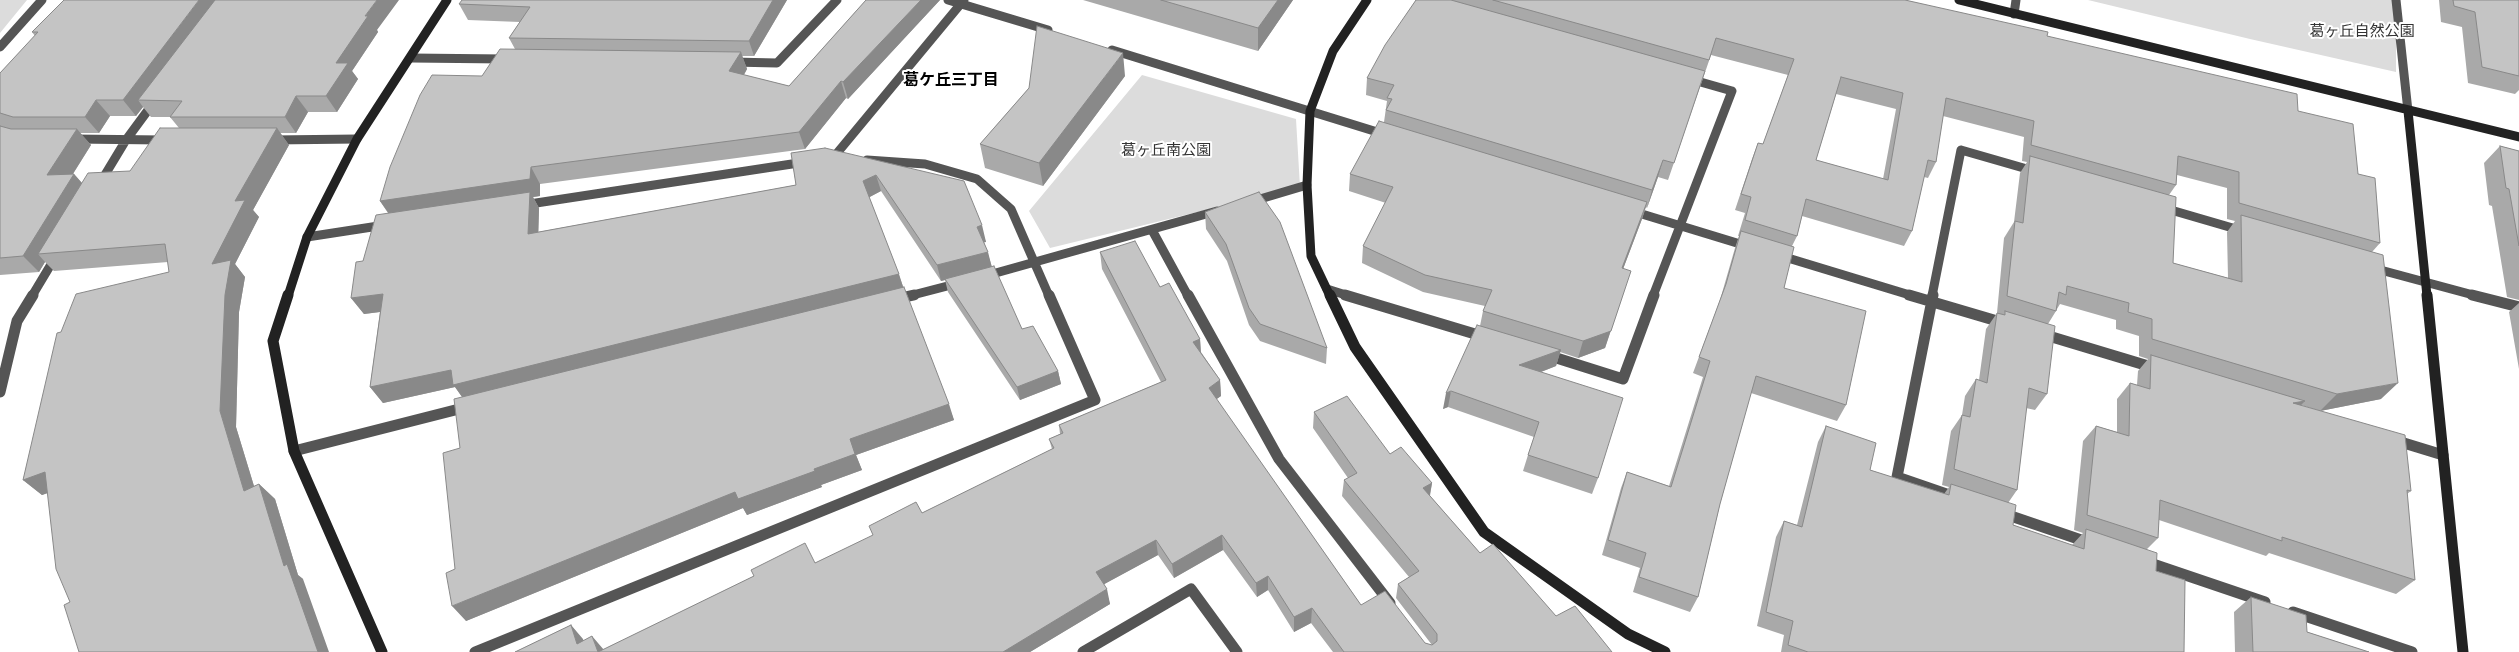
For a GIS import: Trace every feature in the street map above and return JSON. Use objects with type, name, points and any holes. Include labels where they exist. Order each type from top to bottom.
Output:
[{"type":"street","points":[[0,47],[42,0]]},
{"type":"street","points":[[382,652],[294,452],[273,341],[307,237],[356,139],[411,58],[447,0]]},
{"type":"street","points":[[718,62],[777,62],[837,0]]},
{"type":"street","points":[[948,0],[962,2],[1055,32]]},
{"type":"street","points":[[1367,0],[1333,52],[1310,111],[1307,185],[1311,256],[1354,347],[1484,532],[1628,634],[1665,652]]},
{"type":"street","points":[[1959,0],[2519,138]]},
{"type":"street","points":[[2014,14],[2016,0]]},
{"type":"street","points":[[2396,0],[2463,652]]},
{"type":"street","points":[[511,206],[828,159],[962,2]]},
{"type":"street","points":[[1102,47],[1395,137]]},
{"type":"street","points":[[411,58],[520,59]]},
{"type":"street","points":[[1537,353],[1623,379],[1678,225],[1732,91],[1684,77]]},
{"type":"street","points":[[96,190],[126,140],[161,94]]},
{"type":"street","points":[[66,139],[174,140]]},
{"type":"street","points":[[260,140],[356,139]]},
{"type":"street","points":[[1972,503],[1898,477],[1961,150],[2046,175]]},
{"type":"street","points":[[475,652],[1095,400],[1011,208],[976,179],[924,164],[860,160]]},
{"type":"street","points":[[881,303],[1035,264],[1307,185]]},
{"type":"street","points":[[2150,204],[2254,234]]},
{"type":"street","points":[[1622,208],[2169,372]]},
{"type":"street","points":[[307,237],[394,224]]},
{"type":"street","points":[[1152,230],[1279,459],[1398,613]]},
{"type":"street","points":[[0,392],[17,321],[62,247]]},
{"type":"street","points":[[2359,264],[2519,308]]},
{"type":"street","points":[[1327,289],[1499,341]]},
{"type":"street","points":[[294,452],[477,405]]},
{"type":"street","points":[[2386,438],[2443,455]]},
{"type":"street","points":[[1991,509],[2103,547]]},
{"type":"street","points":[[2131,557],[2412,652]]},
{"type":"street","points":[[1083,652],[1191,589],[1237,652]]},
{"type":"green space","points":[[0,0],[27,0],[0,33]]},
{"type":"green space","name":"葛ヶ丘自然公園","points":[[2088,0],[2396,0],[2396,72],[2250,39]]},
{"type":"green space","name":"葛ヶ丘南公園","points":[[1142,75],[1296,119],[1300,187],[1050,248],[1029,211]]},
{"type":"building","points":[[64,0],[199,0],[123,100],[96,100],[85,117],[13,117],[0,113],[0,73],[38,32],[32,32]]},
{"type":"building","points":[[215,0],[377,0],[336,63],[348,63],[326,96],[296,96],[285,117],[170,117],[182,101],[138,100]]},
{"type":"building","points":[[462,0],[773,0],[749,41],[509,38],[530,7],[459,4]]},
{"type":"building","points":[[866,0],[921,0],[843,82],[841,81],[799,132],[531,167],[530,179],[380,201],[390,167],[420,95],[432,75],[482,76],[500,49],[741,52],[729,71],[789,86]]},
{"type":"building","points":[[1161,0],[1278,0],[1258,28]]},
{"type":"building","points":[[1416,0],[1451,0],[1705,71],[1674,163],[1663,160],[1652,190],[1386,110],[1392,99],[1387,98],[1394,85],[1367,78],[1385,45]]},
{"type":"building","points":[[1493,0],[1905,0],[2048,32],[2047,36],[2297,94],[2298,111],[2353,124],[2358,174],[2375,178],[2380,243],[2239,203],[2239,172],[2178,156],[2176,185],[2031,145],[2034,121],[1946,98],[1936,162],[1928,160],[1912,231],[1806,199],[1797,236],[1745,220],[1751,197],[1741,194],[1758,143],[1763,144],[1794,59],[1716,38],[1709,60]],"holes":[[[1841,77],[1903,93],[1888,180],[1816,160]]]},
{"type":"building","points":[[2453,0],[2519,0],[2519,76],[2482,67],[2475,12],[2454,6]]},
{"type":"building","points":[[1037,26],[1123,53],[1039,163],[980,144],[1029,88]]},
{"type":"building","points":[[1379,121],[1647,202],[1622,268],[1631,271],[1611,331],[1583,341],[1483,311],[1492,290],[1425,275],[1363,246],[1393,187],[1350,174]]},
{"type":"building","points":[[0,126],[11,129],[77,129],[47,175],[74,174],[23,256],[0,258]]},
{"type":"building","points":[[160,128],[277,128],[235,201],[245,200],[212,264],[231,260],[225,295],[220,411],[244,491],[259,484],[284,566],[287,564],[318,652],[79,652],[64,605],[70,602],[56,569],[45,472],[23,480],[57,333],[61,332],[76,294],[169,272],[165,244],[38,254],[88,173],[130,171]]},
{"type":"building","points":[[2500,146],[2519,151],[2519,246],[2509,189],[2506,188]]},
{"type":"building","points":[[825,148],[964,181],[982,225],[977,227],[988,252],[937,265],[876,175],[863,181],[899,274],[453,385],[451,370],[370,387],[383,294],[351,298],[356,262],[363,261],[376,215],[530,192],[528,234],[796,185],[791,153]]},
{"type":"building","points":[[2030,156],[2176,197],[2173,263],[2242,282],[2241,215],[2383,255],[2398,383],[2337,394],[2152,339],[2152,319],[2128,312],[2129,303],[2067,286],[2066,295],[2059,292],[2056,311],[2007,296],[2015,221],[2023,223]]},
{"type":"building","points":[[1259,192],[1280,222],[1327,348],[1260,324],[1249,308],[1226,244],[1205,212]]},
{"type":"building","points":[[1741,231],[1794,247],[1784,288],[1866,311],[1846,405],[1756,376],[1720,504],[1698,597],[1639,577],[1646,553],[1608,540],[1627,472],[1671,487],[1710,361],[1699,357],[1726,284]]},
{"type":"building","points":[[1135,241],[1160,287],[1169,283],[1200,339],[1193,342],[1220,380],[1209,388],[1361,605],[1385,591],[1425,643],[1432,645],[1437,641],[1437,634],[1398,584],[1419,571],[1344,480],[1357,473],[1314,412],[1347,396],[1390,454],[1401,447],[1432,483],[1423,488],[1480,553],[1493,544],[1556,616],[1575,606],[1612,652],[1344,652],[1312,608],[1294,617],[1268,576],[1256,583],[1222,535],[1172,564],[1156,540],[1096,572],[1107,589],[1003,652],[598,652],[754,576],[751,570],[805,543],[815,563],[873,535],[869,526],[916,502],[922,513],[1054,448],[1049,439],[1063,433],[1059,425],[1166,380],[1100,252]]},
{"type":"building","points":[[994,266],[1022,329],[1033,326],[1058,371],[1017,387],[945,279]]},
{"type":"building","points":[[904,287],[949,404],[850,439],[855,454],[814,469],[815,471],[738,499],[735,492],[452,606],[446,573],[455,569],[443,453],[460,448],[454,399]]},
{"type":"building","points":[[2005,311],[2055,326],[2047,394],[2029,388],[2017,490],[1954,469],[1962,415],[1970,417],[1976,379],[1987,383],[1997,313],[2005,315]]},
{"type":"building","points":[[1477,325],[1561,350],[1519,365],[1623,398],[1598,478],[1528,455],[1539,422],[1451,391],[1446,393]]},
{"type":"building","points":[[2151,355],[2305,401],[2293,403],[2405,435],[2411,491],[2407,490],[2415,580],[2282,537],[2282,541],[2160,500],[2158,538],[2087,515],[2096,426],[2129,436],[2130,383],[2150,389]]},
{"type":"building","points":[[1826,426],[1876,443],[1870,470],[1949,495],[1951,484],[2016,505],[2013,525],[2084,549],[2086,529],[2157,553],[2156,571],[2185,580],[2184,652],[1808,652],[1788,645],[1793,621],[1766,612],[1784,521],[1802,527]]},
{"type":"building","points":[[2251,597],[2306,615],[2307,632],[2369,652],[2253,652]]},
{"type":"building","points":[[571,625],[577,644],[592,636],[598,652],[515,652]]},
{"type":"district","name":"葛ケ丘三丁目","points":[[951,80]]}]
